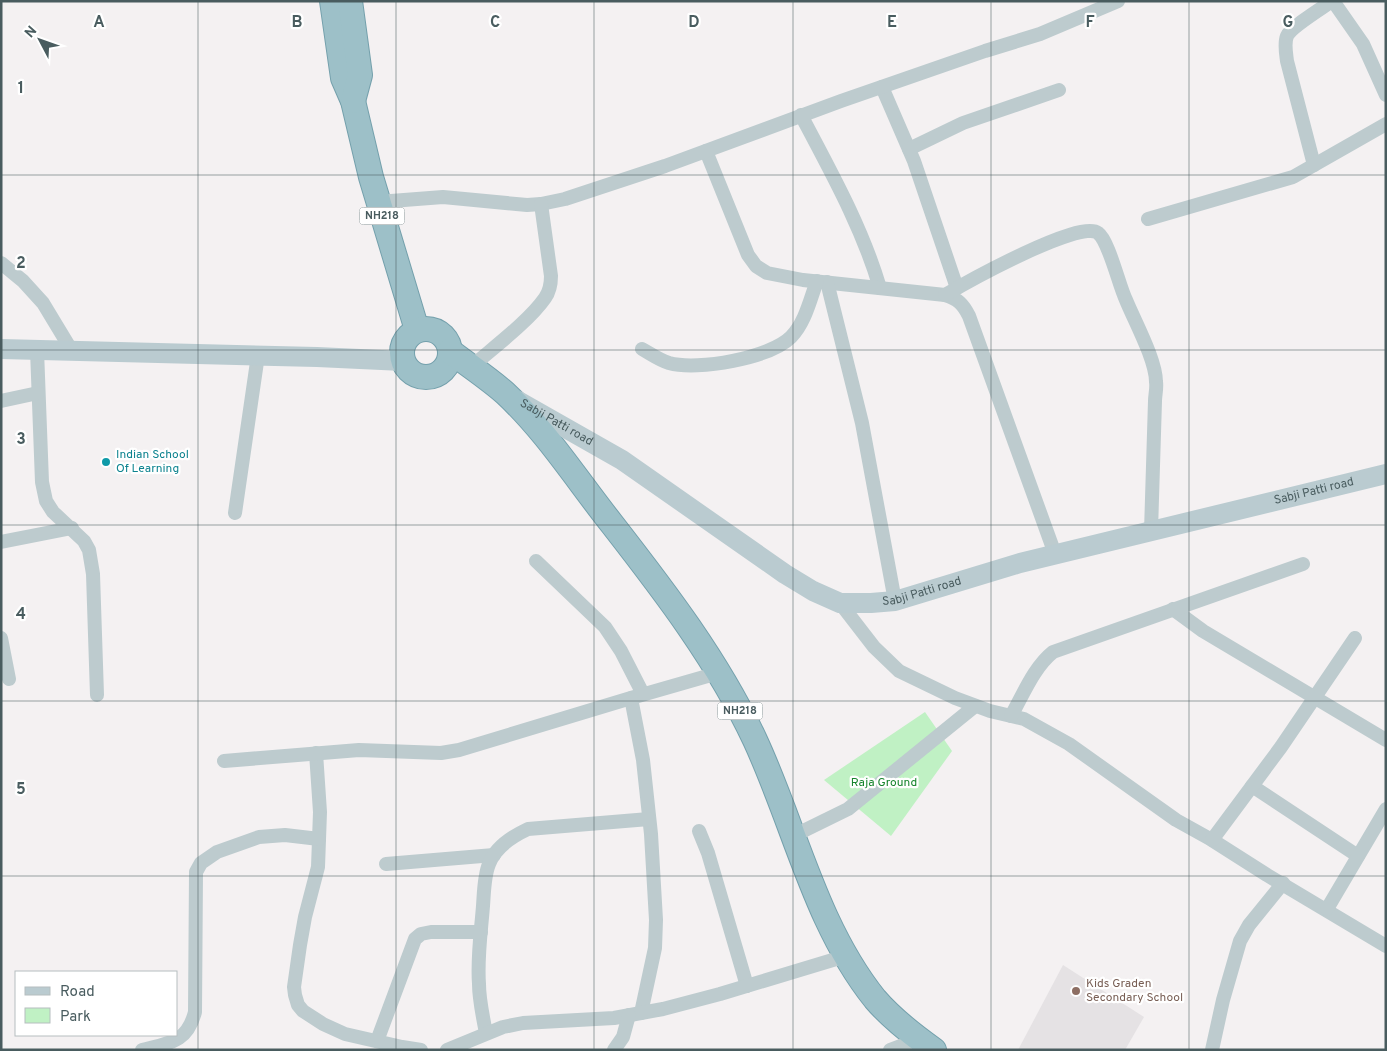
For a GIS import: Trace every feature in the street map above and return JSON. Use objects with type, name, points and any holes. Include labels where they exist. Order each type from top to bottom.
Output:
[{"type":"highway","name":"NH218","points":[[332,1],[343,78],[353,101],[378,202],[417,330],[424,329],[439,332],[444,337],[450,351],[505,393],[551,445],[680,613],[718,673],[755,741],[792,836],[846,956],[876,999],[911,1033],[926,1044]]},
{"type":"highway","name":"NH218","points":[[350,1],[360,75],[353,101]]},
{"type":"highway","points":[[417,330],[409,335],[404,343],[402,352],[403,361],[414,374],[431,376],[438,373],[449,360],[450,351]]},
{"type":"main road","points":[[1,349],[258,355],[403,361]]},
{"type":"main road","name":"Sabji Patti road","points":[[505,393],[622,460],[785,574],[813,592],[840,603],[895,601],[1020,563],[1386,474]]},
{"type":"street","points":[[378,202],[443,197],[528,205],[565,199],[706,151],[985,51],[1040,34],[1118,1]]},
{"type":"street","points":[[1314,165],[1287,61],[1287,35],[1332,1],[1363,44],[1386,95]]},
{"type":"street","points":[[882,88],[909,149],[951,291],[964,305],[969,316],[1055,554]]},
{"type":"street","points":[[909,149],[963,122],[1059,90]]},
{"type":"street","points":[[801,116],[833,175],[859,229],[870,254],[880,288]]},
{"type":"street","points":[[1148,219],[1293,177],[1386,124]]},
{"type":"street","points":[[706,151],[748,255],[756,266],[767,272],[822,282],[880,288],[951,291],[986,271],[1024,253],[1075,233],[1091,230],[1098,233],[1104,241],[1122,291],[1154,366],[1156,382],[1151,531]]},
{"type":"street","points":[[471,367],[536,308],[546,297],[551,286],[541,204]]},
{"type":"street","points":[[1,263],[43,303],[72,351]]},
{"type":"street","points":[[642,349],[659,360],[681,365],[733,362],[780,346],[797,330],[822,282]]},
{"type":"street","points":[[822,282],[862,422],[895,601]]},
{"type":"street","points":[[37,350],[40,460],[46,501],[53,512],[72,528],[89,550],[93,574],[97,695]]},
{"type":"street","points":[[235,513],[258,355]]},
{"type":"street","points":[[1,401],[38,392]]},
{"type":"street","points":[[1,542],[72,528]]},
{"type":"street","points":[[536,561],[604,627],[621,651],[637,696],[649,819],[656,920],[655,948],[635,1014],[614,1050]]},
{"type":"street","points":[[1011,716],[1038,669],[1046,657],[1053,652],[1303,564]]},
{"type":"street","points":[[840,603],[874,648],[899,671],[975,706],[1024,719],[1069,744],[1176,820],[1385,944]]},
{"type":"street","points":[[1173,609],[1203,631],[1386,740]]},
{"type":"street","points":[[1,638],[9,680]]},
{"type":"street","points":[[1212,840],[1315,698],[1355,638]]},
{"type":"street","points":[[224,761],[359,750],[441,753],[459,750],[718,673]]},
{"type":"street","points":[[792,836],[848,809],[975,706]]},
{"type":"street","points":[[316,753],[320,812],[318,867],[300,945],[294,987],[298,1005],[323,1024],[345,1034],[421,1050]]},
{"type":"street","points":[[1252,786],[1358,856]]},
{"type":"street","points":[[1327,909],[1386,809]]},
{"type":"street","points":[[486,1033],[479,985],[481,932],[488,865],[494,855],[501,847],[528,829],[649,819]]},
{"type":"street","points":[[699,831],[708,853],[747,986]]},
{"type":"street","points":[[142,1050],[178,1040],[192,1024],[195,1012],[196,872],[201,863],[216,852],[258,837],[285,835],[319,839]]},
{"type":"street","points":[[386,864],[494,855]]},
{"type":"street","points":[[1212,1050],[1223,1000],[1240,942],[1249,924],[1283,883]]},
{"type":"street","points":[[377,1041],[415,939],[421,934],[431,932],[481,932]]},
{"type":"street","points":[[447,1050],[486,1033],[523,1023],[614,1018],[635,1014],[720,994],[846,956]]},
{"type":"street","points":[[890,1050],[926,1044]]},
{"type":"shaded area","name":"Kids Graden Secondary School","points":[[1063,965],[1144,1017],[1125,1050],[1018,1050]]},
{"type":"green space","name":"Raja Ground","points":[[925,712],[952,751],[891,836],[824,780]]},
{"type":"place","name":"Indian School Of Learning","points":[[106,462]]},
{"type":"place","name":"Kids Graden Secondary School","points":[[1076,991]]}]
